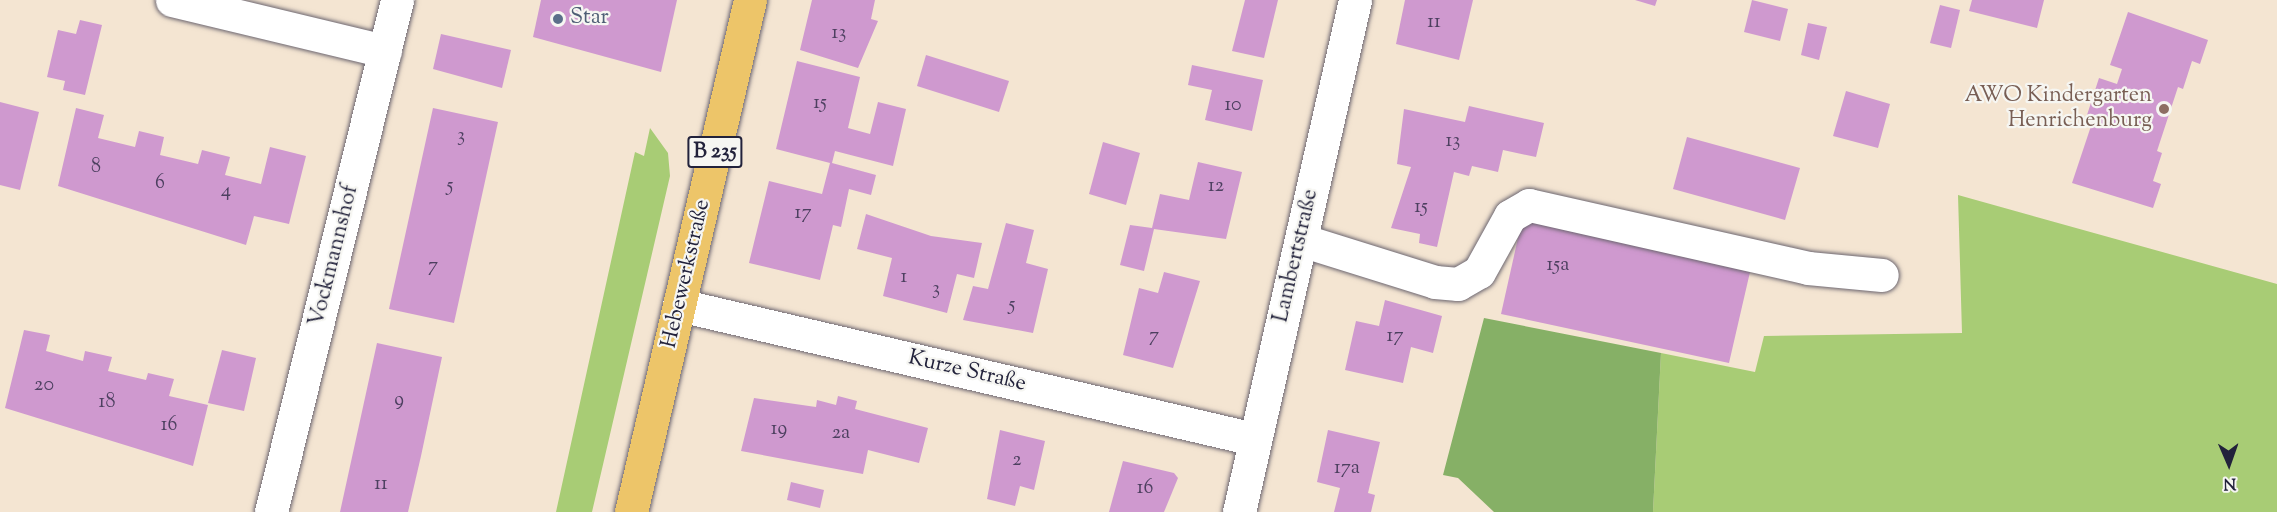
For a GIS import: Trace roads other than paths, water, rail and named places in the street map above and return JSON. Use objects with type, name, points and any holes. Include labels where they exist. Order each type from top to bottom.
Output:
[{"type":"main road","name":"Hebewerkstraße","points":[[631,512],[750,0]]},
{"type":"street","points":[[172,0],[385,51]]},
{"type":"street","name":"Vockmannshof","points":[[271,512],[397,0]]},
{"type":"street","name":"Lambertstraße","points":[[1239,512],[1355,0]]},
{"type":"street","points":[[1301,240],[1435,282],[1458,284],[1479,272],[1510,216],[1529,205],[1808,268],[1882,275]]},
{"type":"street","name":"Kurze Straße","points":[[679,305],[1254,439]]},
{"type":"place","name":"Star","points":[[558,19]]},
{"type":"place","name":"AWO Kindergarten Henrichenburg","points":[[2164,109]]}]
